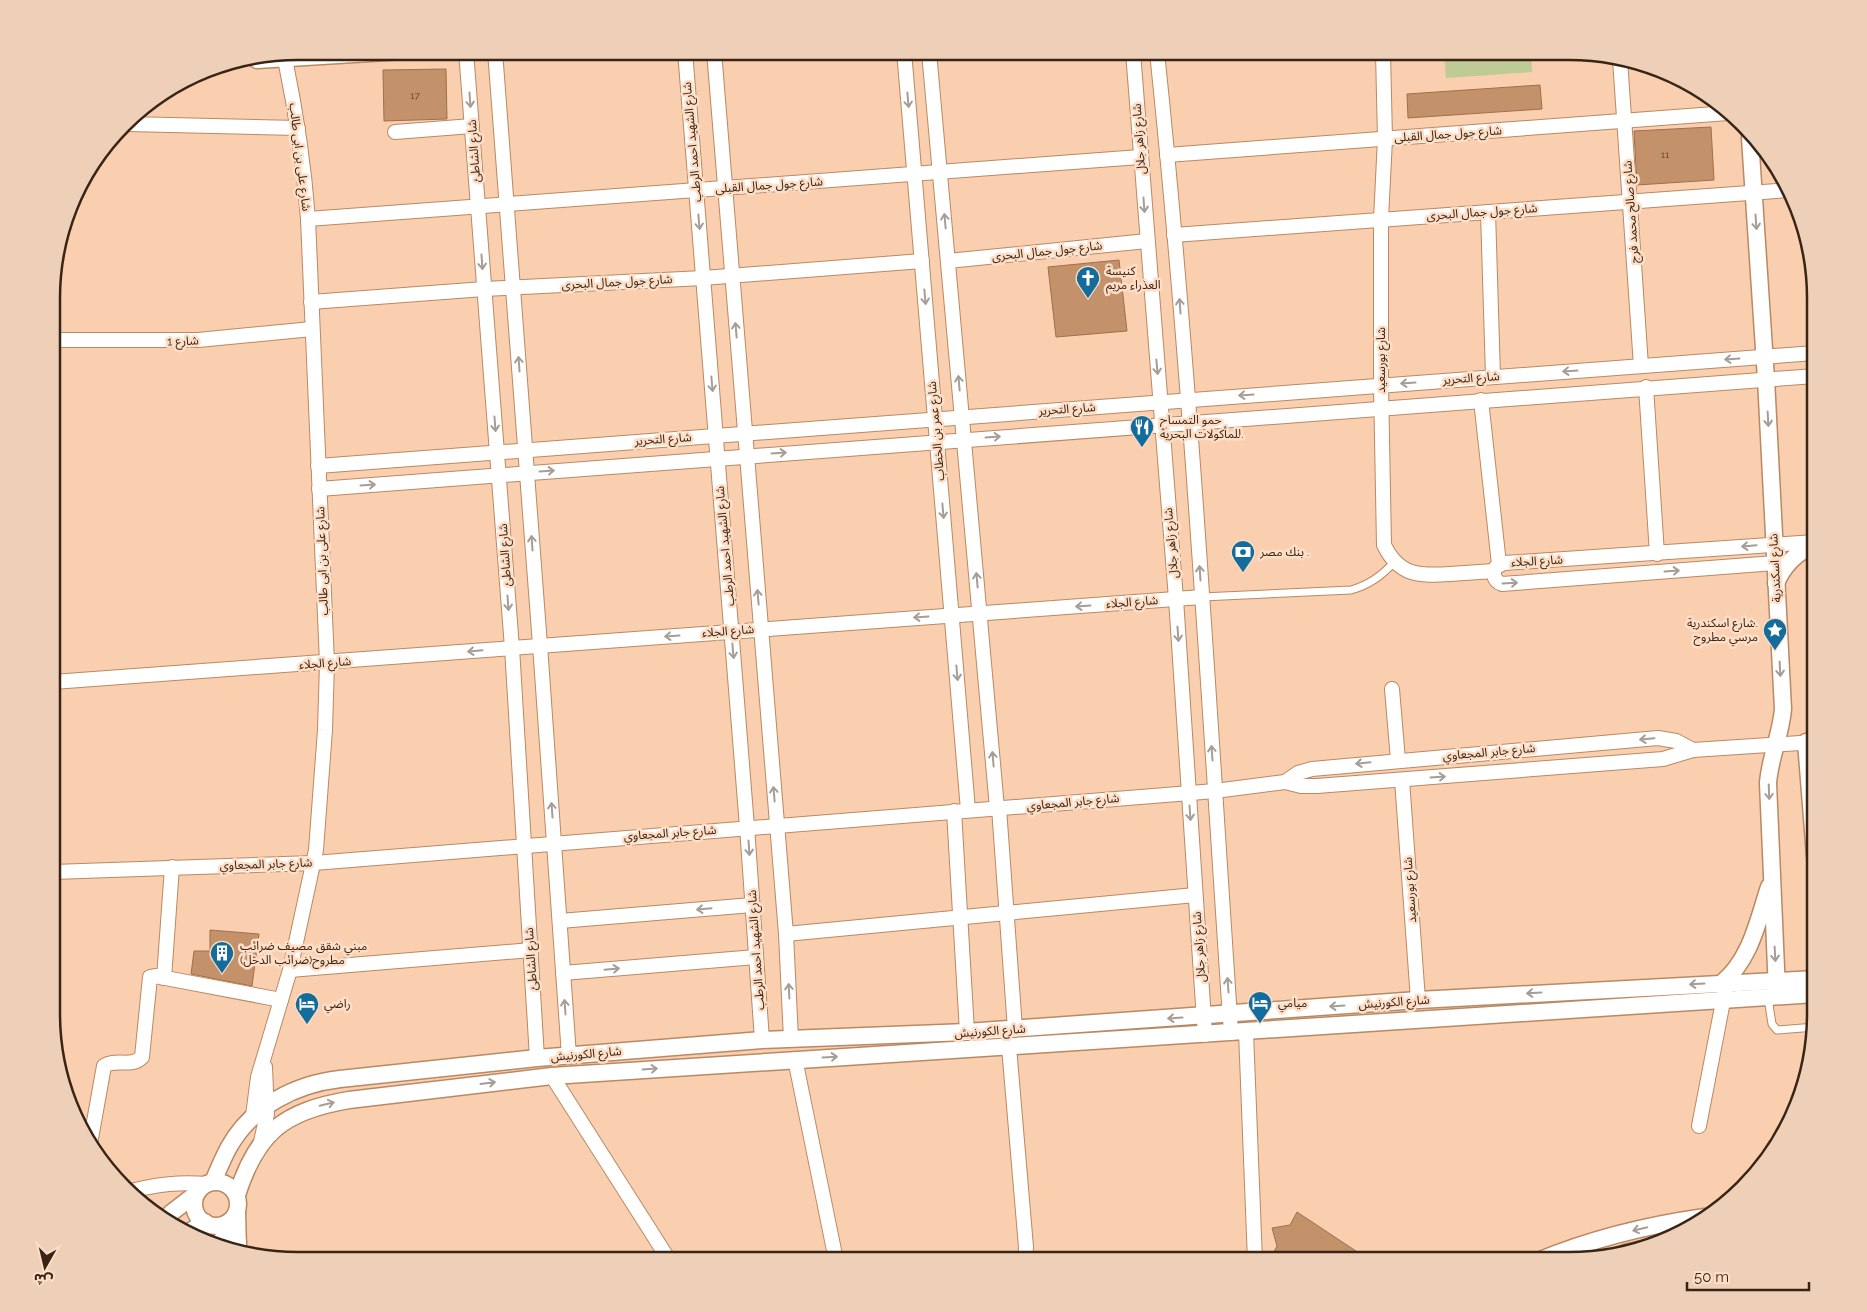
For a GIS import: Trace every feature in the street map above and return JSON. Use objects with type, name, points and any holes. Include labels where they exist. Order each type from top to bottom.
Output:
[{"type":"street","name":"شارع على بن ابى طالب","points":[[261,1142],[260,1110],[264,1059],[290,970],[314,863],[326,730],[327,663],[308,219],[292,60]]},
{"type":"street","name":"شارع الشاطئ","points":[[467,60],[512,648],[537,1058]]},
{"type":"street","points":[[496,60],[569,1056]]},
{"type":"street","name":"شارع الشهيد احمد الرطب","points":[[686,60],[732,631],[762,1040]]},
{"type":"street","points":[[715,60],[786,934],[791,1039]]},
{"type":"street","name":"شارع عمر بن الخطاب","points":[[905,60],[968,810]]},
{"type":"street","points":[[930,60],[998,808],[1015,1029]]},
{"type":"street","name":"شارع زاهر جلال","points":[[1134,60],[1176,599],[1205,1035]]},
{"type":"street","name":"شارع زاهر جلال","points":[[1157,60],[1167,155],[1189,422],[1230,1014],[1238,1033],[1254,1252]]},
{"type":"street","name":"شارع بورسعيد","points":[[1383,60],[1385,139],[1381,219],[1381,407],[1384,545],[1394,562]]},
{"type":"street","name":"شارع صالح محمد فرج","points":[[1620,66],[1641,366]]},
{"type":"street","name":"شارع جول جمال القبلى","points":[[1167,155],[1720,114]]},
{"type":"street","points":[[136,124],[298,128]]},
{"type":"street","points":[[395,132],[472,126]]},
{"type":"street","name":"شارع اسكندرية","points":[[1750,144],[1766,379],[1783,709],[1768,783],[1776,980],[1772,997]]},
{"type":"street","name":"شارع جول جمال القبلى","points":[[308,219],[1140,157]]},
{"type":"street","name":"شارع جول جمال البحرى","points":[[1174,235],[1781,191]]},
{"type":"street","points":[[1488,212],[1493,376]]},
{"type":"street","name":"شارع جول جمال البحرى","points":[[948,260],[1147,241]]},
{"type":"street","name":"شارع جول جمال البحرى","points":[[311,302],[484,289],[703,278],[922,261]]},
{"type":"street","name":"شارع 1","points":[[60,340],[198,340],[312,329]]},
{"type":"street","name":"شارع التحرير","points":[[318,466],[1807,354]]},
{"type":"street","name":"شارع التحرير","points":[[319,489],[1381,407],[1807,376]]},
{"type":"street","points":[[1646,387],[1657,554]]},
{"type":"street","points":[[1394,562],[1409,572],[1426,576],[1496,567],[1482,400]]},
{"type":"street","name":"شارع الجلاء","points":[[1775,563],[1502,584],[1495,579],[1496,567],[1592,557],[1657,554],[1774,544],[1807,544]]},
{"type":"street","points":[[1776,583],[1780,573],[1794,556],[1807,549]]},
{"type":"street","points":[[1592,557],[1594,577]]},
{"type":"street","name":"شارع الجلاء","points":[[60,682],[1202,597]]},
{"type":"street","points":[[1392,689],[1398,760]]},
{"type":"street","name":"شارع جابر المجعاوي","points":[[1285,782],[1298,773],[1312,768],[1658,738],[1676,741],[1693,750]]},
{"type":"street","name":"شارع جابر المجعاوي","points":[[60,870],[314,863],[554,842],[1188,793],[1285,782],[1301,786],[1318,786],[1663,759],[1693,750],[1807,742]]},
{"type":"street","name":"شارع بورسعيد","points":[[1402,780],[1418,1000]]},
{"type":"street","points":[[954,811],[967,1032]]},
{"type":"street","points":[[164,978],[172,867]]},
{"type":"street","points":[[1699,1126],[1724,1000],[1724,983],[1738,966],[1749,945],[1772,877]]},
{"type":"street","points":[[786,934],[1195,895]]},
{"type":"street","points":[[560,921],[752,905]]},
{"type":"street","points":[[290,970],[531,950]]},
{"type":"street","points":[[563,973],[756,957]]},
{"type":"street","points":[[92,1133],[104,1066],[109,1063],[134,1063],[142,1057],[148,980],[152,976],[281,1000]]},
{"type":"street","name":"شارع الكورنيش","points":[[170,1214],[206,1186],[229,1146],[242,1128],[260,1110],[302,1086],[321,1081],[537,1058],[762,1040],[967,1032],[1418,1000],[1807,978]]},
{"type":"street","name":"شارع الكورنيش","points":[[237,1195],[250,1160],[261,1142],[274,1129],[290,1118],[307,1110],[349,1100],[552,1076],[795,1059],[1238,1033],[1807,995]]},
{"type":"street","points":[[1009,1047],[1026,1252]]},
{"type":"street","points":[[795,1059],[834,1252]]},
{"type":"street","points":[[552,1076],[664,1252]]},
{"type":"street","points":[[302,1086],[307,1110]]},
{"type":"street","points":[[260,1110],[271,1117],[290,1118]]},
{"type":"street","points":[[138,1190],[180,1182],[206,1186],[227,1184],[237,1195],[238,1244]]},
{"type":"street","points":[[206,1186],[195,1199],[196,1212],[206,1223],[212,1236]]},
{"type":"street","points":[[196,1228],[206,1223],[216,1226],[225,1224],[237,1212]]},
{"type":"street","points":[[1562,1252],[1626,1232],[1687,1220]]},
{"type":"street","points":[[223,1239],[230,1238],[235,1243]]},
{"type":"lane","name":"شارع الجلاء","points":[[1202,597],[1351,590],[1371,582],[1388,570],[1394,562]]},
{"type":"lane","points":[[1772,997],[1772,1024],[1777,1030],[1806,1028]]},
{"type":"green space","points":[[1445,60],[1531,60],[1532,72],[1446,78]]},
{"type":"building","points":[[446,69],[447,119],[384,121],[383,70]]},
{"type":"building","points":[[1540,85],[1542,109],[1408,118],[1407,94]]},
{"type":"building","points":[[1711,127],[1714,180],[1637,185],[1634,131]]},
{"type":"building","name":"كنيسة العذراء مريم","points":[[1119,260],[1127,331],[1056,337],[1048,267]]},
{"type":"building","name":"مبني شقق مصيف ضرائب مطروح(ضرائب الدخل)","points":[[210,930],[259,934],[252,986],[191,974],[194,951],[210,951]]},
{"type":"building","points":[[1297,1212],[1357,1252],[1274,1252],[1277,1246],[1272,1228],[1290,1225]]},
{"type":"place","name":"كنيسة العذراء مريم","points":[[1088,299]]},
{"type":"place","name":"حمو التمساح للمأكولات البحرية.","points":[[1142,448]]},
{"type":"place","name":"بنك مصر .","points":[[1243,573]]},
{"type":"place","name":"شارع اسكندرية. مرسي مطروح","points":[[1775,651]]},
{"type":"place","name":"مبني شقق مصيف ضرائب مطروح(ضرائب الدخل)","points":[[222,974]]},
{"type":"place","name":"ميامي","points":[[1260,1024]]},
{"type":"place","name":"راضي","points":[[307,1025]]}]
